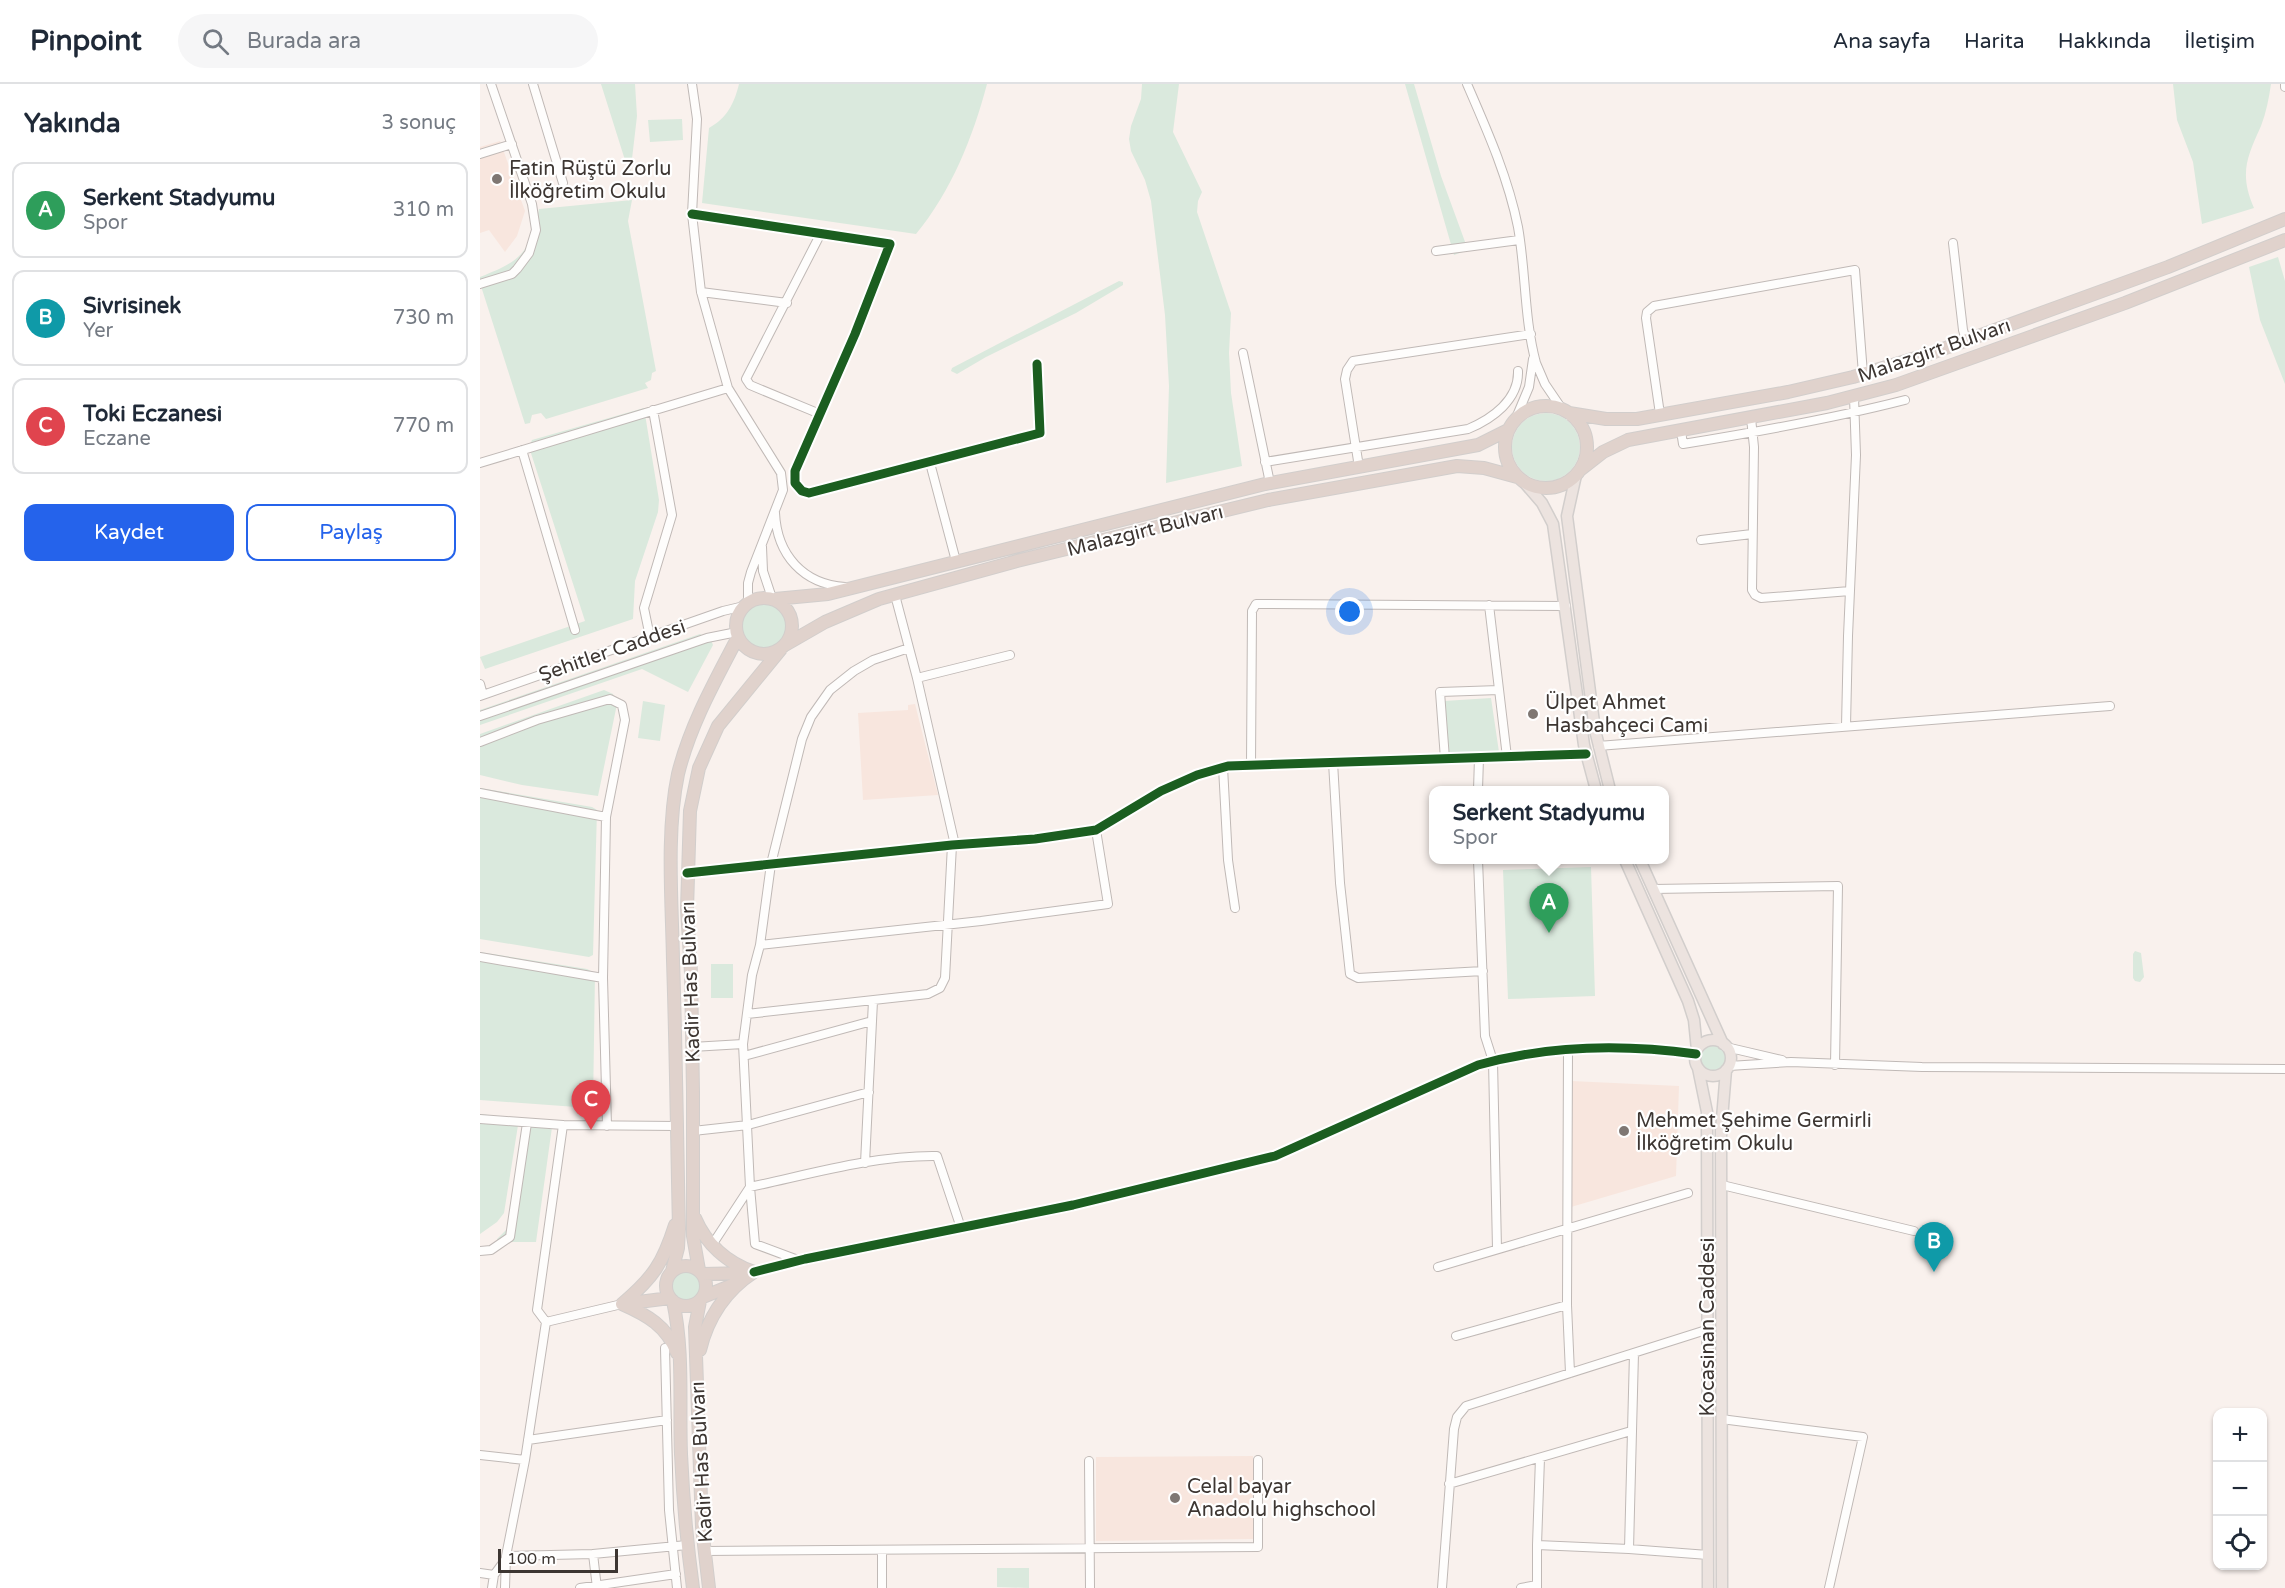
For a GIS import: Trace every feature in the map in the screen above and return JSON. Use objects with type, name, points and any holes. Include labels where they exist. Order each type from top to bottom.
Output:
[{"type":"highway","name":"Malazgirt Bulvarı","points":[[1566,411],[1594,417],[1621,419],[1788,392],[1863,374],[1966,340],[2168,267],[2285,219]]},
{"type":"highway","name":"Malazgirt Bulvarı","points":[[1578,473],[1594,457],[1619,443],[1854,397],[1896,385],[2011,345],[2285,240]]},
{"type":"highway","points":[[1541,406],[1566,411],[1579,422],[1586,435],[1586,457],[1578,473],[1564,484],[1550,488],[1536,487],[1520,479],[1506,458],[1504,444],[1508,430],[1516,418],[1527,410],[1541,406]]},
{"type":"highway","name":"Malazgirt Bulvarı","points":[[773,599],[828,594],[1270,483],[1478,445],[1508,430]]},
{"type":"highway","name":"Malazgirt Bulvarı","points":[[783,647],[839,615],[895,595],[1017,561],[1268,500],[1457,466],[1484,468],[1520,479]]},
{"type":"highway","points":[[759,598],[773,599],[784,605],[792,619],[792,630],[783,647],[765,654],[754,652],[745,646],[738,634],[738,615],[746,604],[759,598]]},
{"type":"highway","name":"Kadir Has Bulvarı","points":[[670,1275],[678,1248],[679,1211],[672,901],[673,806],[681,766],[698,716],[738,634]]},
{"type":"highway","name":"Kadir Has Bulvarı","points":[[701,1272],[694,1245],[693,1213],[692,1047],[687,873],[690,812],[695,782],[718,726],[783,647]]},
{"type":"highway","points":[[622,1304],[658,1268],[679,1211]]},
{"type":"highway","points":[[693,1213],[702,1233],[712,1245],[730,1261],[754,1272]]},
{"type":"highway","points":[[622,1304],[686,1266],[701,1272],[754,1272]]},
{"type":"highway","points":[[701,1272],[706,1283],[702,1299]]},
{"type":"highway","points":[[622,1304],[671,1300],[687,1306],[738,1283],[754,1272]]},
{"type":"highway","points":[[670,1275],[666,1289],[671,1300]]},
{"type":"highway","points":[[696,1371],[700,1349],[711,1319],[721,1302],[738,1283]]},
{"type":"highway","name":"Kadir Has Bulvarı","points":[[702,1299],[695,1327],[696,1371],[709,1588]]},
{"type":"highway","name":"Kadir Has Bulvarı","points":[[671,1300],[680,1331],[681,1426],[687,1545],[693,1588]]},
{"type":"highway","points":[[622,1304],[650,1318],[663,1328],[675,1347],[680,1362]]},
{"type":"main road","points":[[1578,473],[1567,516],[1598,746],[1609,786]]},
{"type":"main road","points":[[1520,479],[1542,503],[1553,524],[1586,754],[1595,786]]},
{"type":"main road","points":[[1627,864],[1688,1001],[1694,1020],[1698,1068],[1705,1074],[1714,1076],[1728,1068],[1731,1057],[1642,864]]},
{"type":"main road","points":[[1696,1052],[1708,1041],[1717,1041],[1725,1045]]},
{"type":"main road","name":"Kocasinan Caddesi","points":[[1698,1068],[1707,1112],[1708,1588]]},
{"type":"main road","name":"Kocasinan Caddesi","points":[[1722,1588],[1721,1114],[1728,1068]]},
{"type":"street","points":[[480,284],[512,274],[526,259],[534,238],[534,212],[491,84]]},
{"type":"street","points":[[533,84],[563,183]]},
{"type":"street","points":[[692,84],[697,118],[692,214],[701,292],[728,388],[781,473],[783,490],[748,583],[746,604]]},
{"type":"street","points":[[1467,84],[1508,188],[1519,240],[1533,352],[1529,387],[1516,418]]},
{"type":"street","points":[[480,154],[512,144]]},
{"type":"street","points":[[692,214],[890,244],[855,334],[795,471],[795,483],[800,489],[810,493],[1040,433],[1037,364]]},
{"type":"street","points":[[820,414],[750,385],[746,381],[821,233]]},
{"type":"street","points":[[1436,251],[1519,240]]},
{"type":"street","points":[[1953,243],[1966,340]]},
{"type":"street","points":[[1660,414],[1646,318],[1647,312],[1654,306],[1855,270],[1863,374]]},
{"type":"street","points":[[701,292],[787,303]]},
{"type":"street","points":[[1359,467],[1346,379],[1347,370],[1353,361],[1531,334]]},
{"type":"street","points":[[1533,352],[1545,384],[1566,411]]},
{"type":"street","points":[[1243,353],[1270,483]]},
{"type":"street","points":[[1266,462],[1460,431],[1477,425],[1496,414],[1508,400],[1518,380],[1518,371]]},
{"type":"street","points":[[480,463],[728,388]]},
{"type":"street","points":[[1846,726],[1856,455],[1854,397]]},
{"type":"street","points":[[1681,431],[1683,444],[1754,433],[1905,400]]},
{"type":"street","points":[[650,637],[644,608],[672,515],[653,410]]},
{"type":"street","points":[[1751,418],[1754,433],[1751,587],[1755,595],[1764,598],[1850,591]]},
{"type":"street","points":[[522,450],[575,630]]},
{"type":"street","points":[[930,463],[956,561]]},
{"type":"street","points":[[782,484],[795,483]]},
{"type":"street","points":[[775,511],[781,544],[786,556],[796,567],[821,582],[839,586],[858,586]]},
{"type":"street","points":[[1701,540],[1752,534]]},
{"type":"street","points":[[762,544],[763,571],[773,599]]},
{"type":"street","points":[[747,1014],[928,994],[940,988],[945,978],[954,845],[917,678],[895,595]]},
{"type":"street","name":"Şehitler Caddesi","points":[[482,695],[746,604]]},
{"type":"street","points":[[1251,765],[1252,611],[1254,604],[1566,606]]},
{"type":"street","points":[[1489,605],[1507,757]]},
{"type":"street","name":"Şehitler Caddesi","points":[[480,716],[707,638],[738,634]]},
{"type":"street","points":[[799,1261],[756,1244],[750,1187],[743,1044],[771,864],[802,739],[817,707],[830,690],[854,671],[883,655],[909,648]]},
{"type":"street","points":[[917,678],[1010,655]]},
{"type":"street","points":[[480,684],[482,695]]},
{"type":"street","points":[[1445,759],[1440,692],[1499,690]]},
{"type":"street","points":[[480,742],[537,720],[610,699],[622,705],[625,720],[606,817],[603,978],[607,1126]]},
{"type":"street","points":[[1598,746],[2110,706]]},
{"type":"street","points":[[687,873],[954,845],[1035,839],[1096,830],[1161,791],[1197,775],[1223,767],[1586,754]]},
{"type":"street","points":[[1478,786],[1479,758]]},
{"type":"street","points":[[1333,762],[1340,883],[1350,974],[1358,978],[1483,971]]},
{"type":"street","points":[[1223,767],[1228,860],[1235,908]]},
{"type":"street","points":[[480,793],[606,817]]},
{"type":"street","points":[[760,945],[949,925],[1108,904],[1096,830]]},
{"type":"street","points":[[1478,864],[1485,1036],[1493,1061],[1497,1249]]},
{"type":"street","points":[[1653,889],[1838,886],[1835,1065]]},
{"type":"street","points":[[480,957],[603,978]]},
{"type":"street","points":[[865,1163],[873,1001]]},
{"type":"street","points":[[744,1056],[872,1020]]},
{"type":"street","points":[[692,1047],[743,1044]]},
{"type":"street","points":[[1725,1045],[1791,1062]]},
{"type":"street","points":[[754,1272],[1073,1205],[1275,1156],[1493,1061],[1568,1049],[1624,1047],[1696,1052]]},
{"type":"street","points":[[1568,1049],[1567,1305],[1570,1373]]},
{"type":"street","points":[[1728,1068],[1791,1062],[1835,1065],[2285,1069]]},
{"type":"street","points":[[693,1131],[748,1125],[869,1092]]},
{"type":"street","points":[[480,1119],[563,1125],[677,1126]]},
{"type":"street","points":[[480,1251],[491,1250],[510,1237],[527,1123]]},
{"type":"street","points":[[505,1588],[507,1575],[505,1558],[525,1460],[546,1322],[537,1310],[563,1125]]},
{"type":"street","points":[[712,1245],[750,1187],[865,1163],[917,1155],[937,1156],[961,1228]]},
{"type":"street","points":[[1722,1185],[1914,1232]]},
{"type":"street","points":[[1438,1267],[1688,1193]]},
{"type":"street","points":[[546,1322],[622,1304]]},
{"type":"street","points":[[1456,1336],[1567,1305]]},
{"type":"street","points":[[1442,1588],[1454,1429],[1457,1418],[1466,1406],[1706,1330]]},
{"type":"street","points":[[665,1348],[669,1510],[677,1588]]},
{"type":"street","points":[[1629,1549],[1634,1353]]},
{"type":"street","points":[[1721,1419],[1863,1437],[1829,1588]]},
{"type":"street","points":[[528,1440],[667,1424],[681,1426]]},
{"type":"street","points":[[1449,1484],[1631,1431]]},
{"type":"street","points":[[480,1455],[525,1460]]},
{"type":"street","points":[[1521,1588],[1537,1586],[1540,1458]]},
{"type":"street","points":[[705,1551],[1090,1550],[1258,1546],[1258,1460]]},
{"type":"street","points":[[1089,1461],[1090,1588]]},
{"type":"street","points":[[505,1558],[593,1554],[687,1545]]},
{"type":"street","points":[[1537,1545],[1708,1555]]},
{"type":"street","points":[[882,1550],[882,1588]]},
{"type":"street","points":[[593,1554],[597,1587]]},
{"type":"street","points":[[492,1588],[494,1575],[505,1558]]},
{"type":"street","points":[[480,1573],[494,1575]]},
{"type":"street","points":[[580,1588],[676,1574]]},
{"type":"shaded area","name":"Fatin Rüştü Zorlu İlköğretim Okulu","points":[[500,141],[525,211],[517,236],[505,252],[489,230],[480,233],[480,147]]},
{"type":"shaded area","points":[[915,704],[938,795],[863,800],[858,713],[908,710],[908,705]]},
{"type":"shaded area","name":"Mehmet Şehime Germirli İlköğretim Okulu","points":[[1571,1081],[1679,1086],[1676,1176],[1571,1207]]},
{"type":"shaded area","name":"Celal bayar Anadolu highschool","points":[[1253,1456],[1253,1539],[1096,1541],[1096,1457]]},
{"type":"green space","points":[[601,84],[635,84],[637,116],[630,176]]},
{"type":"green space","points":[[739,84],[987,84],[968,144],[940,200],[916,234],[702,203],[709,128],[721,120],[729,110]]},
{"type":"green space","points":[[1142,84],[1179,84],[1173,132],[1202,192],[1197,212],[1231,313],[1229,353],[1231,393],[1242,466],[1166,483],[1169,386],[1165,315],[1151,201],[1145,180],[1131,151],[1129,139],[1131,126],[1141,99]]},
{"type":"green space","points":[[1405,84],[1414,84],[1441,176],[1468,250],[1454,255]]},
{"type":"green space","points":[[2173,84],[2271,84],[2264,116],[2247,166],[2247,185],[2254,208],[2202,224],[2193,162],[2177,120]]},
{"type":"green space","points":[[682,119],[683,140],[650,142],[648,120]]},
{"type":"green space","points":[[632,200],[628,221],[656,371],[652,373],[651,380],[645,383],[648,388],[546,419],[541,413],[532,415],[530,423],[525,424],[480,277],[505,266],[522,254],[532,236],[539,209]]},
{"type":"green space","points":[[2278,257],[2285,281],[2285,384],[2260,320],[2249,267]]},
{"type":"green space","points":[[1119,281],[1123,282],[1123,285],[1076,313],[986,357],[957,374],[951,371],[952,368]]},
{"type":"green space","points":[[644,408],[659,500],[658,512],[635,581],[633,619],[485,669],[480,657],[585,621],[529,447],[532,440]]},
{"type":"green space","points":[[1539,413],[1553,413],[1565,418],[1575,428],[1580,447],[1575,466],[1565,476],[1553,481],[1539,481],[1527,476],[1517,466],[1512,454],[1512,440],[1517,428],[1527,418]]},
{"type":"green space","points":[[764,604],[773,605],[780,610],[785,617],[785,635],[780,642],[773,647],[764,648],[755,647],[748,642],[743,635],[742,626],[743,617],[748,610],[755,605]]},
{"type":"green space","points":[[700,634],[711,640],[713,645],[688,692],[642,669],[480,725],[480,710]]},
{"type":"green space","points":[[604,690],[613,694],[617,704],[598,796],[522,785],[480,775],[480,734]]},
{"type":"green space","points":[[1491,698],[1499,752],[1449,754],[1444,701]]},
{"type":"green space","points":[[643,701],[665,705],[660,741],[638,738]]},
{"type":"green space","points":[[480,788],[592,807],[597,810],[593,955],[589,957],[480,939]]},
{"type":"green space","points":[[1591,867],[1595,996],[1508,999],[1503,870]]},
{"type":"green space","points":[[2135,951],[2141,953],[2144,977],[2140,982],[2133,978]]},
{"type":"green space","points":[[480,952],[587,969],[595,973],[593,1106],[590,1108],[480,1100]]},
{"type":"green space","points":[[711,964],[733,964],[733,998],[711,998]]},
{"type":"green space","points":[[1713,1044],[1723,1048],[1727,1058],[1723,1068],[1713,1072],[1703,1068],[1699,1058],[1703,1048]]},
{"type":"green space","points":[[480,1114],[519,1119],[504,1213],[497,1222],[480,1234]]},
{"type":"green space","points":[[532,1119],[553,1120],[536,1242],[498,1242],[497,1239],[507,1229]]},
{"type":"green space","points":[[686,1270],[697,1275],[702,1286],[697,1297],[686,1302],[675,1297],[670,1286],[675,1275]]},
{"type":"green space","points":[[997,1568],[1029,1568],[1029,1588],[997,1587]]},
{"type":"cycle path","points":[[692,214],[890,244],[855,334],[795,471],[795,483],[802,491],[809,493],[1040,433],[1037,364]]},
{"type":"cycle path","points":[[687,873],[952,845],[1035,839],[1096,830],[1161,791],[1197,775],[1228,766],[1586,754]]},
{"type":"cycle path","points":[[754,1272],[805,1259],[1073,1205],[1275,1156],[1478,1065],[1505,1058],[1586,1048],[1641,1049],[1696,1054]]},
{"type":"place","name":"Fatin Rüştü Zorlu İlköğretim Okulu","points":[[497,179]]},
{"type":"place","name":"Ülpet Ahmet Hasbahçeci Cami","points":[[1533,714]]},
{"type":"place","name":"Serkent Stadyumu","points":[[1549,933]]},
{"type":"place","name":"Toki Eczanesi","points":[[591,1130]]},
{"type":"place","name":"Mehmet Şehime Germirli İlköğretim Okulu","points":[[1624,1131]]},
{"type":"place","name":"Sivrisinek","points":[[1934,1272]]},
{"type":"place","name":"Celal bayar Anadolu highschool","points":[[1175,1498]]}]
